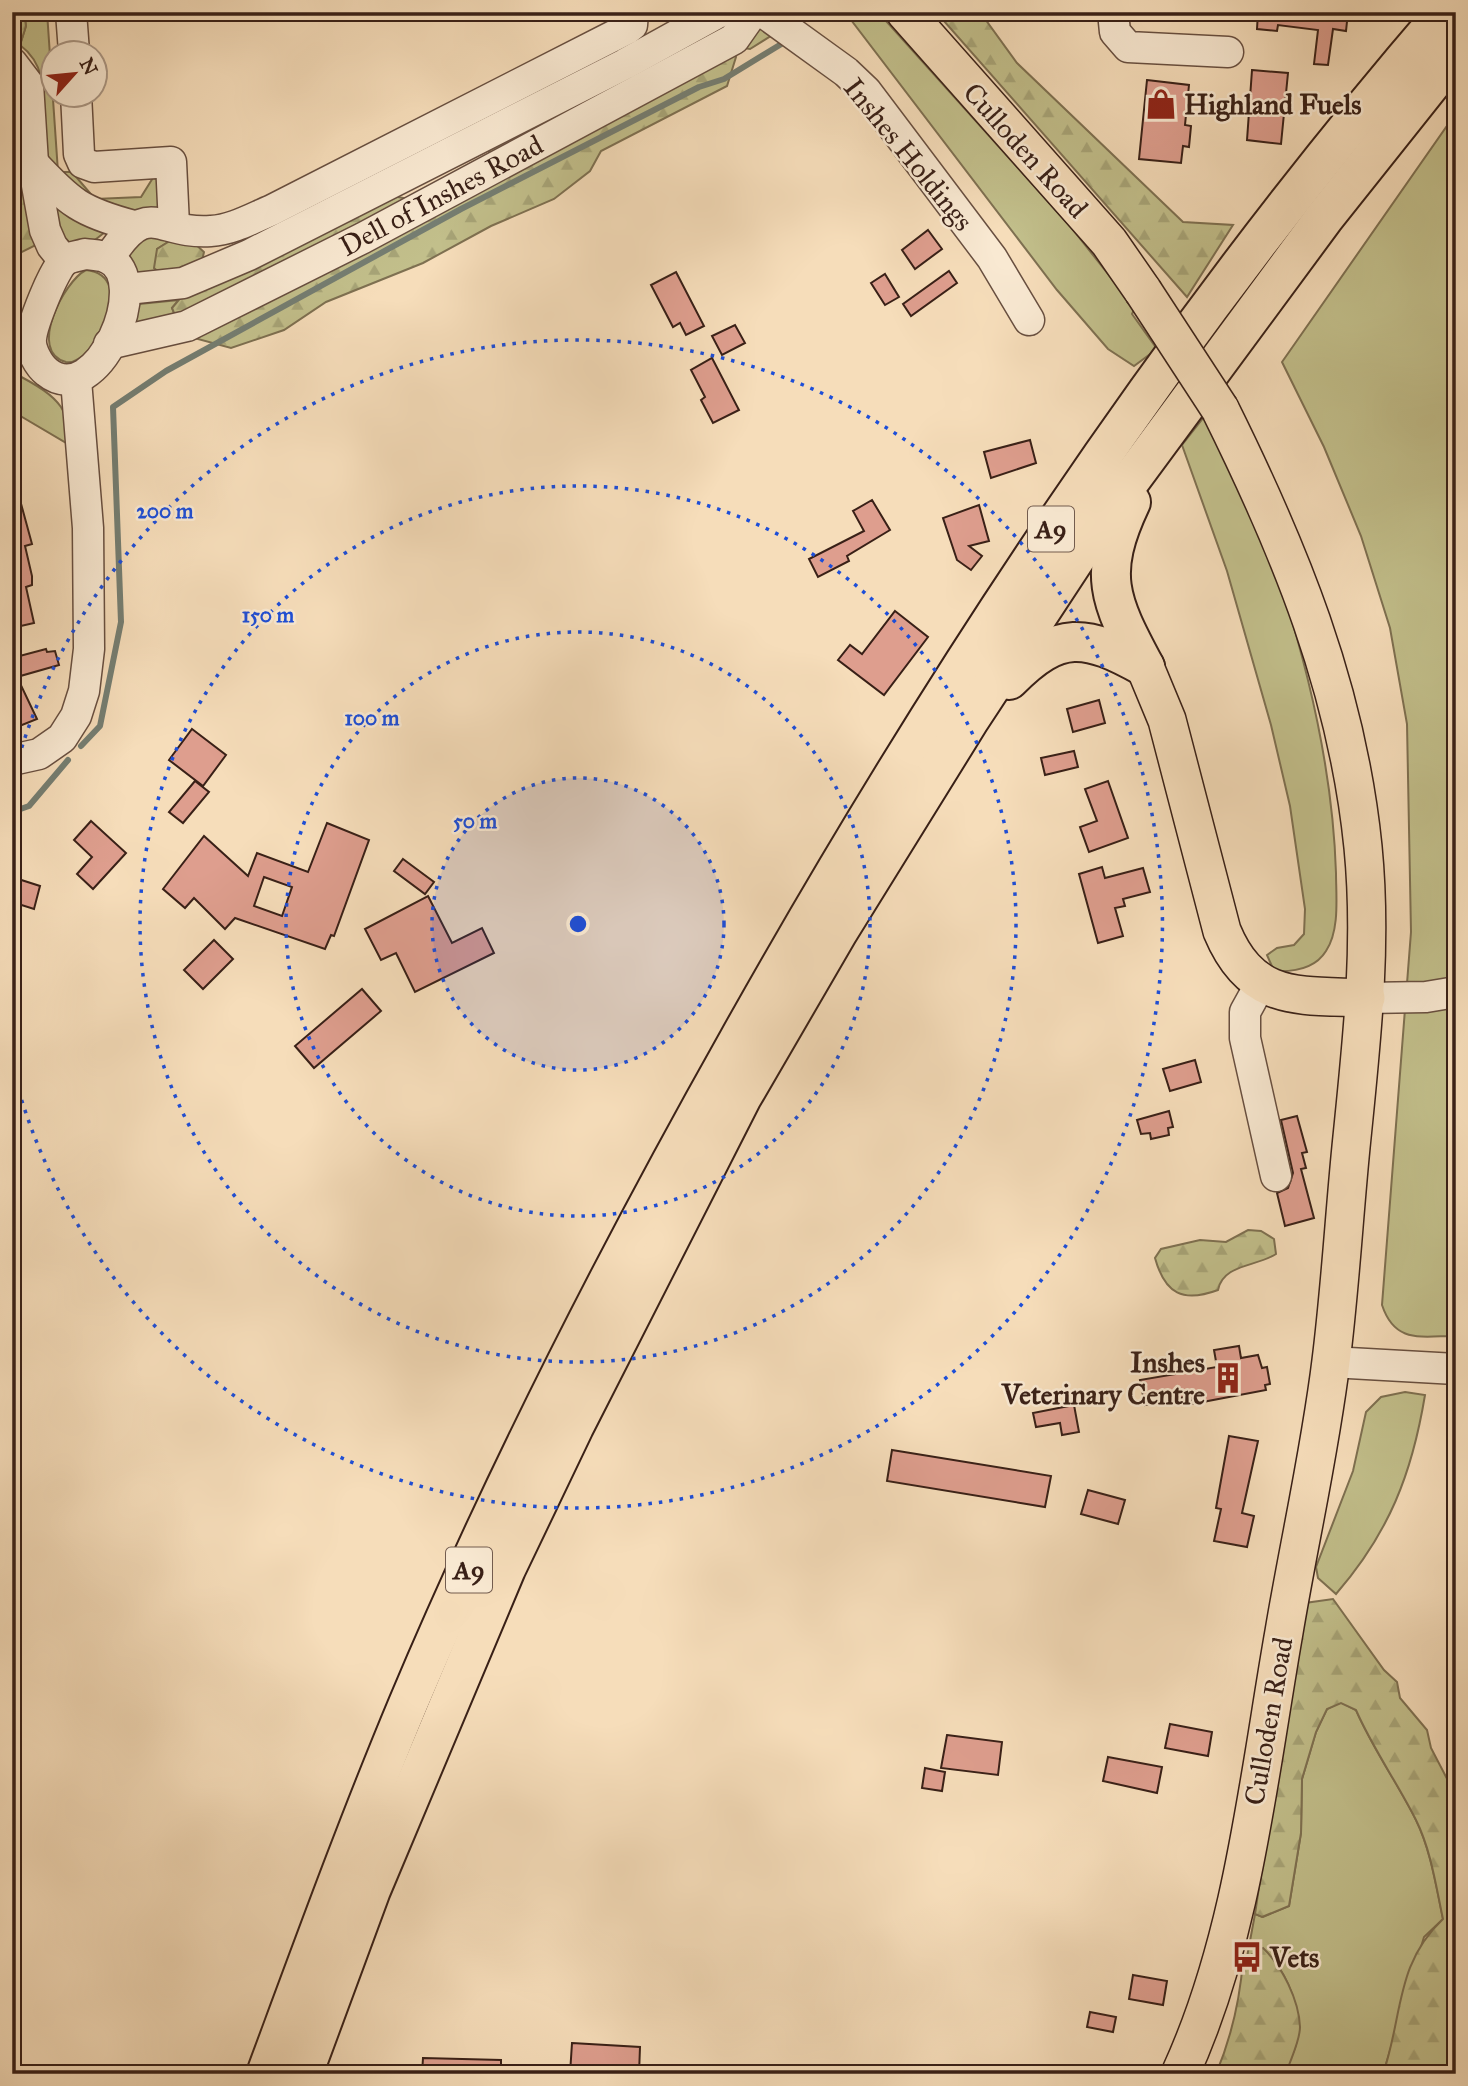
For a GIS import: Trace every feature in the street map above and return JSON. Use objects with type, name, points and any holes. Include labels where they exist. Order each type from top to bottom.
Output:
[{"type":"highway","name":"A9","points":[[266,2074],[408,1703],[524,1449],[621,1254],[821,893],[1034,553],[1124,426],[1309,176],[1445,12]]},
{"type":"highway","name":"A9","points":[[303,2074],[371,1890],[506,1569],[568,1439],[742,1097],[838,932],[970,719],[1096,527],[1332,207],[1456,52]]},
{"type":"highway","name":"A9","points":[[1145,667],[1113,602],[1110,572],[1113,545],[1123,519],[1168,426]]},
{"type":"highway","name":"A9","points":[[970,719],[1025,663],[1062,642],[1097,643],[1145,667]]},
{"type":"main road","name":"Culloden Road","points":[[905,12],[1109,242],[1220,409],[1262,493],[1300,581],[1346,737],[1363,845],[1368,919],[1366,998],[1331,1362],[1241,1874],[1218,1976],[1200,2030],[1180,2074]]},
{"type":"main road","points":[[1145,667],[1167,720],[1222,931],[1244,972],[1282,992],[1307,996],[1366,998]]},
{"type":"street","points":[[71,12],[73,38]]},
{"type":"street","points":[[33,163],[73,205],[88,213],[134,226],[163,222],[213,231],[272,210],[627,29],[632,25],[633,12]]},
{"type":"street","name":"Dell of Inshes Road","points":[[109,344],[187,326],[363,238],[719,12]]},
{"type":"street","name":"Dell of Inshes Road","points":[[127,289],[183,283],[249,255],[685,35],[734,39],[753,12]]},
{"type":"street","name":"Inshes Holdings","points":[[763,12],[846,72],[866,91],[992,258],[1029,320]]},
{"type":"street","points":[[1114,22],[1128,47],[1228,52]]},
{"type":"street","points":[[12,63],[20,70],[28,84],[33,163],[45,230],[52,246],[64,261]]},
{"type":"street","points":[[77,108],[79,154],[83,163],[94,167],[171,162],[174,225]]},
{"type":"street","points":[[109,258],[134,226]]},
{"type":"street","points":[[85,254],[109,258],[121,271],[127,289],[122,316],[109,344],[88,374],[76,380],[57,378],[46,372],[22,340],[52,279],[64,261],[85,254]]},
{"type":"street","points":[[12,760],[39,754],[62,738],[76,716],[84,691],[89,649],[88,528],[76,380]]},
{"type":"street","points":[[1261,983],[1245,1012],[1245,1038],[1276,1176]]},
{"type":"street","points":[[1366,998],[1426,997],[1456,992]]},
{"type":"street","points":[[1331,1362],[1456,1368]]},
{"type":"green space","points":[[12,12],[24,12],[26,26],[20,45],[12,45]]},
{"type":"green space","points":[[24,12],[47,12],[49,38],[38,38],[38,71],[35,62],[20,45],[26,26]]},
{"type":"green space","points":[[845,12],[878,12],[1070,226],[1135,308],[1132,314],[1157,349],[1134,366],[1108,349],[1057,290]]},
{"type":"green space","points":[[936,12],[980,12],[1017,63],[1183,222],[1233,225],[1187,297]]},
{"type":"green space","points":[[757,24],[774,34],[750,49],[743,48]]},
{"type":"green space","points":[[680,42],[714,44],[736,57],[727,86],[601,151],[590,171],[554,199],[491,226],[423,263],[326,302],[284,330],[231,348],[183,335],[172,308],[187,290],[386,195],[421,201],[489,163],[489,143]]},
{"type":"green space","points":[[12,107],[27,124],[36,245],[20,253],[12,249]]},
{"type":"green space","points":[[44,108],[54,108],[58,172],[72,172],[95,199],[141,197],[156,173],[160,173],[166,190],[162,204],[142,212],[108,212],[91,206],[65,189],[51,169],[45,148]]},
{"type":"green space","points":[[1456,113],[1456,1336],[1421,1336],[1402,1332],[1394,1326],[1387,1318],[1382,1305],[1411,932],[1407,724],[1390,628],[1361,536],[1324,447],[1282,362]]},
{"type":"green space","points":[[55,199],[109,229],[91,243],[70,243],[59,232]]},
{"type":"green space","points":[[142,237],[176,237],[157,249],[162,275],[137,274],[129,254]]},
{"type":"green space","points":[[176,237],[193,242],[204,252],[201,265],[162,275],[154,268],[157,249]]},
{"type":"green space","points":[[86,270],[102,276],[110,288],[111,303],[98,337],[88,351],[77,360],[66,362],[55,356],[50,345],[49,331],[60,301],[77,277]]},
{"type":"green space","points":[[179,300],[172,308],[176,318],[130,325],[139,304]]},
{"type":"green space","points":[[12,372],[48,393],[64,413],[68,424],[75,479],[66,443],[12,411]]},
{"type":"green space","points":[[1204,417],[1247,494],[1267,537],[1303,660],[1326,765],[1334,837],[1335,923],[1326,951],[1310,966],[1296,970],[1274,971],[1267,955],[1277,948],[1294,945],[1304,934],[1305,909],[1290,806],[1271,725],[1227,571],[1182,445]]},
{"type":"green space","points":[[1248,1230],[1261,1231],[1274,1239],[1276,1254],[1226,1275],[1218,1290],[1206,1294],[1185,1295],[1170,1287],[1164,1280],[1155,1258],[1161,1249],[1200,1240],[1226,1242]]},
{"type":"green space","points":[[1405,1392],[1425,1395],[1405,1477],[1384,1525],[1355,1571],[1336,1594],[1318,1578],[1316,1567],[1353,1471],[1366,1412],[1381,1397]]},
{"type":"green space","points":[[1333,1599],[1384,1670],[1397,1682],[1400,1698],[1427,1730],[1431,1748],[1456,1796],[1456,2074],[1383,2074],[1408,1973],[1427,1936],[1443,1919],[1429,1856],[1416,1820],[1356,1710],[1341,1703],[1327,1709],[1316,1732],[1302,1779],[1301,1833],[1289,1906],[1262,1917],[1255,1914],[1300,1614],[1305,1603]]},
{"type":"green space","points":[[1341,1702],[1356,1710],[1416,1820],[1429,1856],[1443,1919],[1424,1937],[1383,2074],[1276,2074],[1288,2061],[1296,2046],[1298,2029],[1292,1993],[1284,1976],[1263,1949],[1247,1957],[1255,1914],[1263,1917],[1289,1906],[1301,1833],[1302,1779],[1316,1732],[1327,1709]]},
{"type":"green space","points":[[1263,1948],[1283,1974],[1299,2017],[1299,2036],[1289,2065],[1271,2074],[1216,2074],[1234,2019],[1243,1960]]},
{"type":"building","points":[[1258,12],[1348,12],[1346,31],[1333,29],[1328,65],[1314,64],[1318,30],[1278,25],[1277,31],[1257,29]]},
{"type":"building","points":[[1252,70],[1288,73],[1281,144],[1247,140]]},
{"type":"building","points":[[1147,80],[1189,85],[1185,125],[1191,126],[1189,147],[1183,146],[1181,163],[1139,159]]},
{"type":"building","points":[[928,230],[942,249],[915,269],[902,250]]},
{"type":"building","points":[[949,271],[957,283],[911,316],[903,304]]},
{"type":"building","points":[[676,272],[704,326],[686,335],[680,323],[673,327],[651,285]]},
{"type":"building","points":[[885,274],[899,297],[885,305],[871,283]]},
{"type":"building","points":[[735,325],[745,343],[722,355],[712,336]]},
{"type":"building","points":[[712,358],[739,410],[713,423],[701,400],[705,397],[691,370]]},
{"type":"building","points":[[1030,440],[1036,463],[991,478],[984,452]]},
{"type":"building","points":[[17,489],[32,544],[25,546],[32,576],[32,585],[26,587],[34,623],[12,628],[12,490]]},
{"type":"building","points":[[872,500],[890,530],[847,556],[849,561],[818,577],[809,559],[864,531],[853,511]]},
{"type":"building","points":[[979,505],[989,541],[969,546],[982,556],[971,570],[957,560],[943,518]]},
{"type":"building","points":[[895,611],[928,637],[884,695],[838,660],[850,645],[862,654]]},
{"type":"building","points":[[46,649],[47,652],[55,651],[59,665],[17,677],[37,719],[12,729],[12,658]]},
{"type":"building","points":[[1099,700],[1105,723],[1073,732],[1067,709]]},
{"type":"building","points":[[192,729],[226,755],[203,786],[169,760]]},
{"type":"building","points":[[1074,751],[1078,767],[1045,775],[1041,758]]},
{"type":"building","points":[[195,781],[209,792],[183,823],[169,812]]},
{"type":"building","points":[[1108,781],[1128,838],[1089,852],[1080,827],[1097,821],[1085,789]]},
{"type":"building","points":[[91,821],[126,853],[93,889],[77,874],[92,857],[74,840]]},
{"type":"building","points":[[327,823],[369,840],[334,936],[331,935],[325,949],[235,918],[225,929],[194,898],[185,908],[163,889],[204,836],[248,876],[257,853],[308,872]],"holes":[[[264,877],[292,887],[282,916],[254,906]]]},
{"type":"building","points":[[403,859],[434,882],[425,894],[394,871]]},
{"type":"building","points":[[1102,867],[1105,878],[1143,868],[1150,892],[1123,899],[1125,906],[1115,908],[1123,936],[1098,943],[1079,874]]},
{"type":"building","points":[[12,877],[40,886],[34,909],[12,902]]},
{"type":"building","points":[[428,896],[452,943],[482,928],[494,953],[415,992],[396,953],[381,960],[365,929]]},
{"type":"building","points":[[214,940],[233,959],[203,989],[184,970]]},
{"type":"building","points":[[362,989],[381,1011],[314,1068],[295,1046]]},
{"type":"building","points":[[1195,1060],[1201,1082],[1170,1091],[1163,1069]]},
{"type":"building","points":[[1169,1111],[1173,1127],[1168,1128],[1169,1135],[1151,1139],[1150,1133],[1141,1134],[1137,1120]]},
{"type":"building","points":[[1297,1116],[1307,1152],[1302,1153],[1306,1168],[1301,1169],[1314,1218],[1285,1226],[1277,1193],[1288,1188],[1293,1173],[1281,1120]]},
{"type":"building","name":"Inshes Veterinary Centre","points":[[1239,1346],[1241,1358],[1258,1355],[1262,1368],[1267,1367],[1270,1384],[1265,1385],[1266,1390],[1192,1404],[1190,1396],[1145,1405],[1140,1380],[1217,1367],[1214,1350]]},
{"type":"building","points":[[1074,1405],[1079,1432],[1062,1435],[1060,1423],[1036,1427],[1033,1413]]},
{"type":"building","points":[[1229,1436],[1258,1441],[1242,1513],[1254,1516],[1247,1547],[1214,1541],[1221,1509],[1216,1508]]},
{"type":"building","points":[[892,1450],[1051,1476],[1045,1507],[887,1481]]},
{"type":"building","points":[[1088,1490],[1125,1500],[1118,1524],[1081,1514]]},
{"type":"building","points":[[1170,1724],[1212,1732],[1208,1756],[1165,1748]]},
{"type":"building","points":[[947,1735],[1002,1742],[998,1775],[941,1768]]},
{"type":"building","points":[[1108,1757],[1162,1767],[1157,1793],[1103,1781]]},
{"type":"building","points":[[925,1768],[945,1772],[942,1791],[922,1788]]},
{"type":"building","points":[[1133,1975],[1167,1981],[1163,2005],[1129,1999]]},
{"type":"building","points":[[1090,2012],[1116,2017],[1113,2032],[1087,2027]]},
{"type":"building","points":[[572,2043],[640,2047],[639,2074],[570,2074]]},
{"type":"building","points":[[423,2058],[501,2060],[501,2074],[422,2074]]},
{"type":"waterway","points":[[81,746],[100,726],[121,622],[113,407],[166,371],[461,209],[699,87],[724,79],[783,43]]},
{"type":"waterway","points":[[12,812],[29,806],[68,760]]},
{"type":"place","name":"Highland Fuels","points":[[1161,104]]},
{"type":"place","name":"Inshes Veterinary Centre","points":[[1228,1378]]},
{"type":"place","name":"Vets","points":[[1247,1957]]}]
